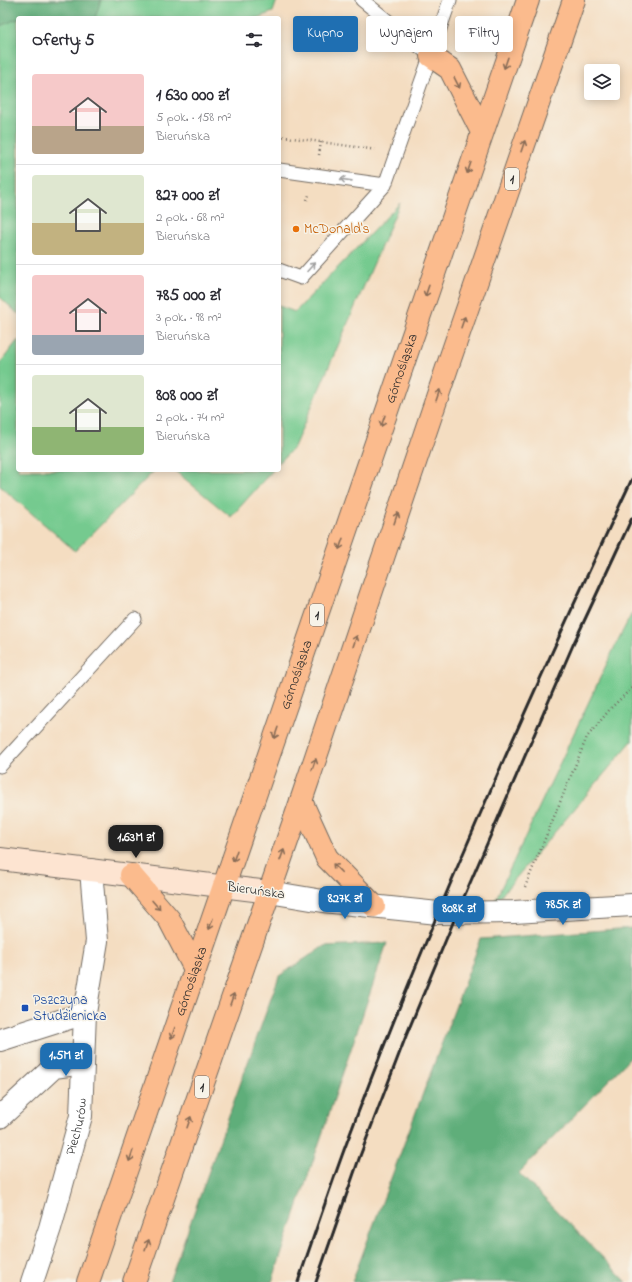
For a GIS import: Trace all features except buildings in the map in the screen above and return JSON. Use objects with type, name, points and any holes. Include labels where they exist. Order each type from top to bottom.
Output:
[{"type":"main road","name":"Górnośląska","points":[[88,1282],[528,0]]},
{"type":"main road","name":"1","points":[[134,1282],[301,801],[450,359],[574,0]]},
{"type":"main road","points":[[430,56],[450,69],[482,132]]},
{"type":"main road","points":[[301,801],[328,858],[374,906]]},
{"type":"main road","name":"Bieruńska","points":[[0,859],[269,892]]},
{"type":"main road","points":[[131,875],[169,919],[195,969]]},
{"type":"street","name":"Piechurów","points":[[32,1282],[50,1228],[81,1116],[85,1014],[97,941],[91,870]]},
{"type":"street","name":"Bieruńska","points":[[269,892],[323,901],[438,913],[514,912],[632,905]]},
{"type":"street","points":[[0,1040],[85,1014]]},
{"type":"street","points":[[0,1118],[54,1067],[83,1063]]},
{"type":"lane","points":[[362,0],[430,56]]},
{"type":"lane","points":[[281,271],[301,278],[385,185],[450,0]]},
{"type":"lane","points":[[281,170],[385,185]]},
{"type":"lane","points":[[0,766],[135,620]]},
{"type":"path","points":[[281,136],[384,151]]},
{"type":"path","points":[[514,912],[588,736],[611,708],[632,688]]},
{"type":"green space","points":[[0,0],[277,0],[273,12],[262,16],[16,16],[16,312],[0,297]]},
{"type":"green space","points":[[0,0],[101,0],[96,16],[16,16],[16,19],[0,26]]},
{"type":"green space","points":[[400,203],[294,447],[281,461],[281,307],[295,312]]},
{"type":"green space","points":[[16,343],[16,472],[153,472],[75,551],[0,486],[0,363]]},
{"type":"green space","points":[[176,472],[271,472],[231,517]]},
{"type":"green space","points":[[632,613],[632,741],[493,905],[616,644]]},
{"type":"green space","points":[[632,928],[632,1056],[519,1173],[627,1282],[352,1282],[481,939]]},
{"type":"green space","points":[[387,943],[272,1282],[169,1282],[279,976],[324,946]]},
{"type":"railway","points":[[298,1282],[344,1150],[410,980],[518,728],[632,479]]},
{"type":"railway","points":[[316,1282],[360,1156],[406,1036],[457,913],[573,645],[632,518]]},
{"type":"place","name":"McDonald's","points":[[296,229]]},
{"type":"place","name":"Pszczyna Studzienicka","points":[[25,1008]]}]
